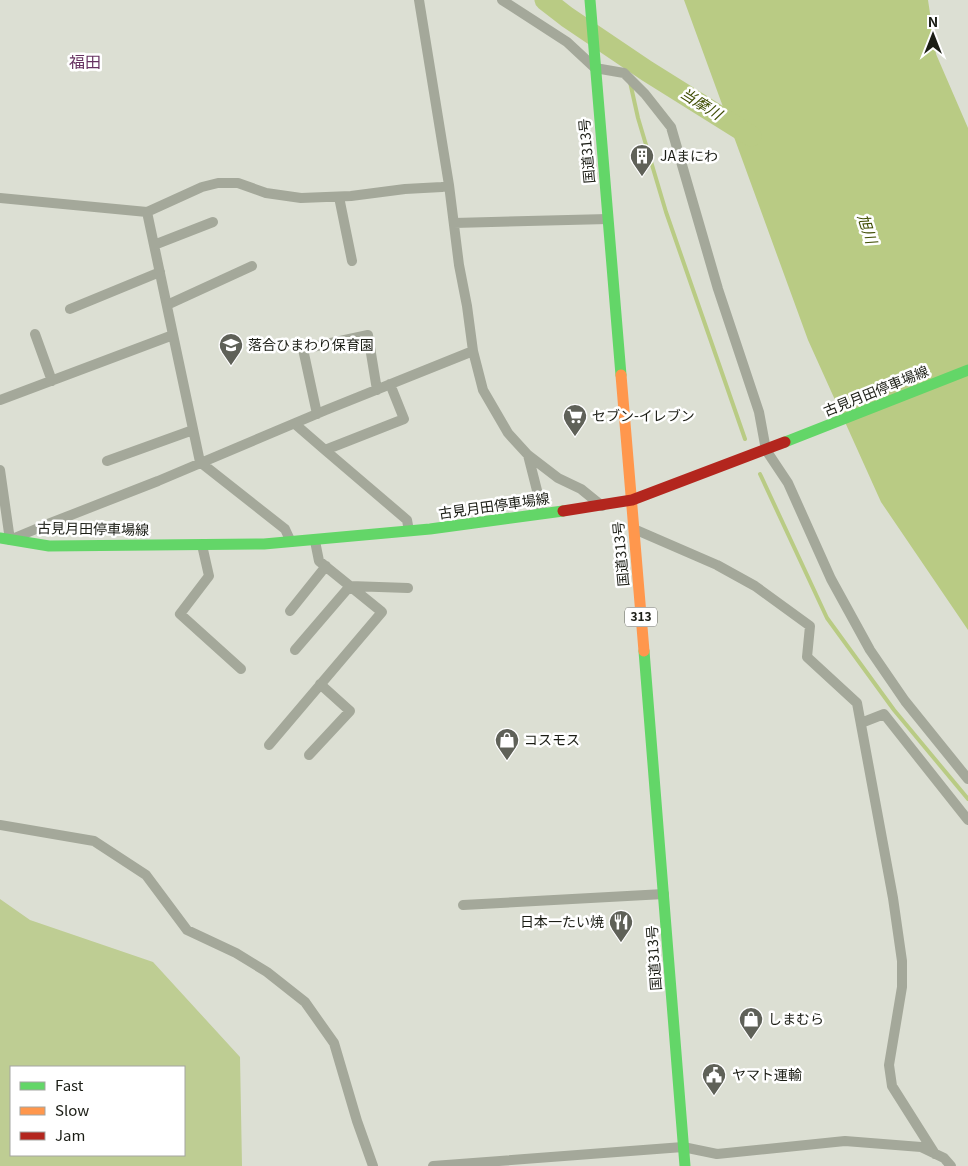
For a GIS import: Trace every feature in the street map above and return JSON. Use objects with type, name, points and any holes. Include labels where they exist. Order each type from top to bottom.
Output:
[{"type":"main road","name":"国道313号","points":[[590,0],[685,1166]]},
{"type":"main road","name":"古見月田停車場線","points":[[3,541],[49,546],[202,545],[315,541],[410,531],[602,506],[632,500],[766,450],[968,370]]},
{"type":"street","points":[[419,0],[449,185],[459,264],[468,306],[474,351],[483,390],[508,433],[528,455],[558,478],[581,489],[602,506]]},
{"type":"street","points":[[502,0],[567,42],[595,68],[624,73],[645,94],[671,127],[718,288],[759,412],[766,450],[788,483],[831,579],[870,650],[906,701],[968,779]]},
{"type":"street","points":[[0,198],[148,212],[202,187],[218,183],[238,183],[266,193],[301,198],[339,197],[449,185]]},
{"type":"street","points":[[339,197],[352,261]]},
{"type":"street","points":[[148,212],[200,462],[285,529],[291,542]]},
{"type":"street","points":[[454,223],[608,219]]},
{"type":"street","points":[[154,245],[213,222]]},
{"type":"street","points":[[167,305],[252,266]]},
{"type":"street","points":[[70,309],[160,272]]},
{"type":"street","points":[[35,334],[52,381]]},
{"type":"street","points":[[0,400],[173,334]]},
{"type":"street","points":[[317,414],[303,349],[368,335],[377,390]]},
{"type":"street","points":[[0,470],[3,541],[158,481],[200,462],[474,351]]},
{"type":"street","points":[[325,450],[404,419],[390,384]]},
{"type":"street","points":[[295,424],[407,520],[410,531]]},
{"type":"street","points":[[107,461],[193,430]]},
{"type":"street","points":[[528,455],[543,514]]},
{"type":"street","points":[[634,529],[724,570],[754,586],[810,626],[807,657],[856,703],[893,898],[902,962],[902,987],[889,1065],[892,1086],[935,1154]]},
{"type":"street","points":[[269,745],[382,612],[319,560],[315,541]]},
{"type":"street","points":[[202,545],[209,576],[180,614],[241,669]]},
{"type":"street","points":[[290,611],[326,566]]},
{"type":"street","points":[[350,586],[408,588]]},
{"type":"street","points":[[295,650],[350,586]]},
{"type":"street","points":[[309,755],[350,711],[320,684]]},
{"type":"street","points":[[861,723],[884,714],[968,820]]},
{"type":"street","points":[[0,825],[94,841],[146,875],[187,930],[236,953],[267,972],[305,1002],[334,1043],[357,1121],[374,1166]]},
{"type":"street","points":[[463,905],[664,894]]},
{"type":"street","points":[[433,1166],[486,1164],[683,1147],[717,1154],[845,1140],[921,1147],[944,1158],[951,1166]]},
{"type":"shaded area","points":[[0,899],[30,920],[153,962],[240,1057],[242,1166],[0,1166]]},
{"type":"water","name":"旭川","points":[[684,0],[928,0],[936,54],[968,128],[968,630],[881,502],[808,340]]},
{"type":"waterway","name":"当摩川","points":[[545,0],[647,71],[751,136]]},
{"type":"waterway","points":[[624,55],[628,73]]},
{"type":"waterway","points":[[630,82],[638,118],[666,212],[745,439]]},
{"type":"waterway","points":[[760,474],[827,618],[894,710],[968,799]]},
{"type":"traffic: fast","points":[[590,0],[621,375]]},
{"type":"traffic: fast","points":[[785,442],[968,370]]},
{"type":"traffic: fast","points":[[0,538],[49,546],[264,544],[430,529],[563,511]]},
{"type":"traffic: fast","points":[[644,651],[685,1166]]},
{"type":"traffic: slow","points":[[621,375],[644,651]]},
{"type":"traffic: jam","points":[[563,511],[632,500],[785,442]]},
{"type":"place","name":"JAまにわ","points":[[642,177]]},
{"type":"place","name":"落合ひまわり保育園","points":[[231,366]]},
{"type":"place","name":"セブン-イレブン","points":[[575,437]]},
{"type":"place","name":"コスモス","points":[[507,761]]},
{"type":"place","name":"日本一たい焼","points":[[621,943]]},
{"type":"place","name":"しまむら","points":[[751,1040]]},
{"type":"place","name":"ヤマト運輸","points":[[714,1096]]},
{"type":"district","name":"福田","points":[[85,62]]}]
